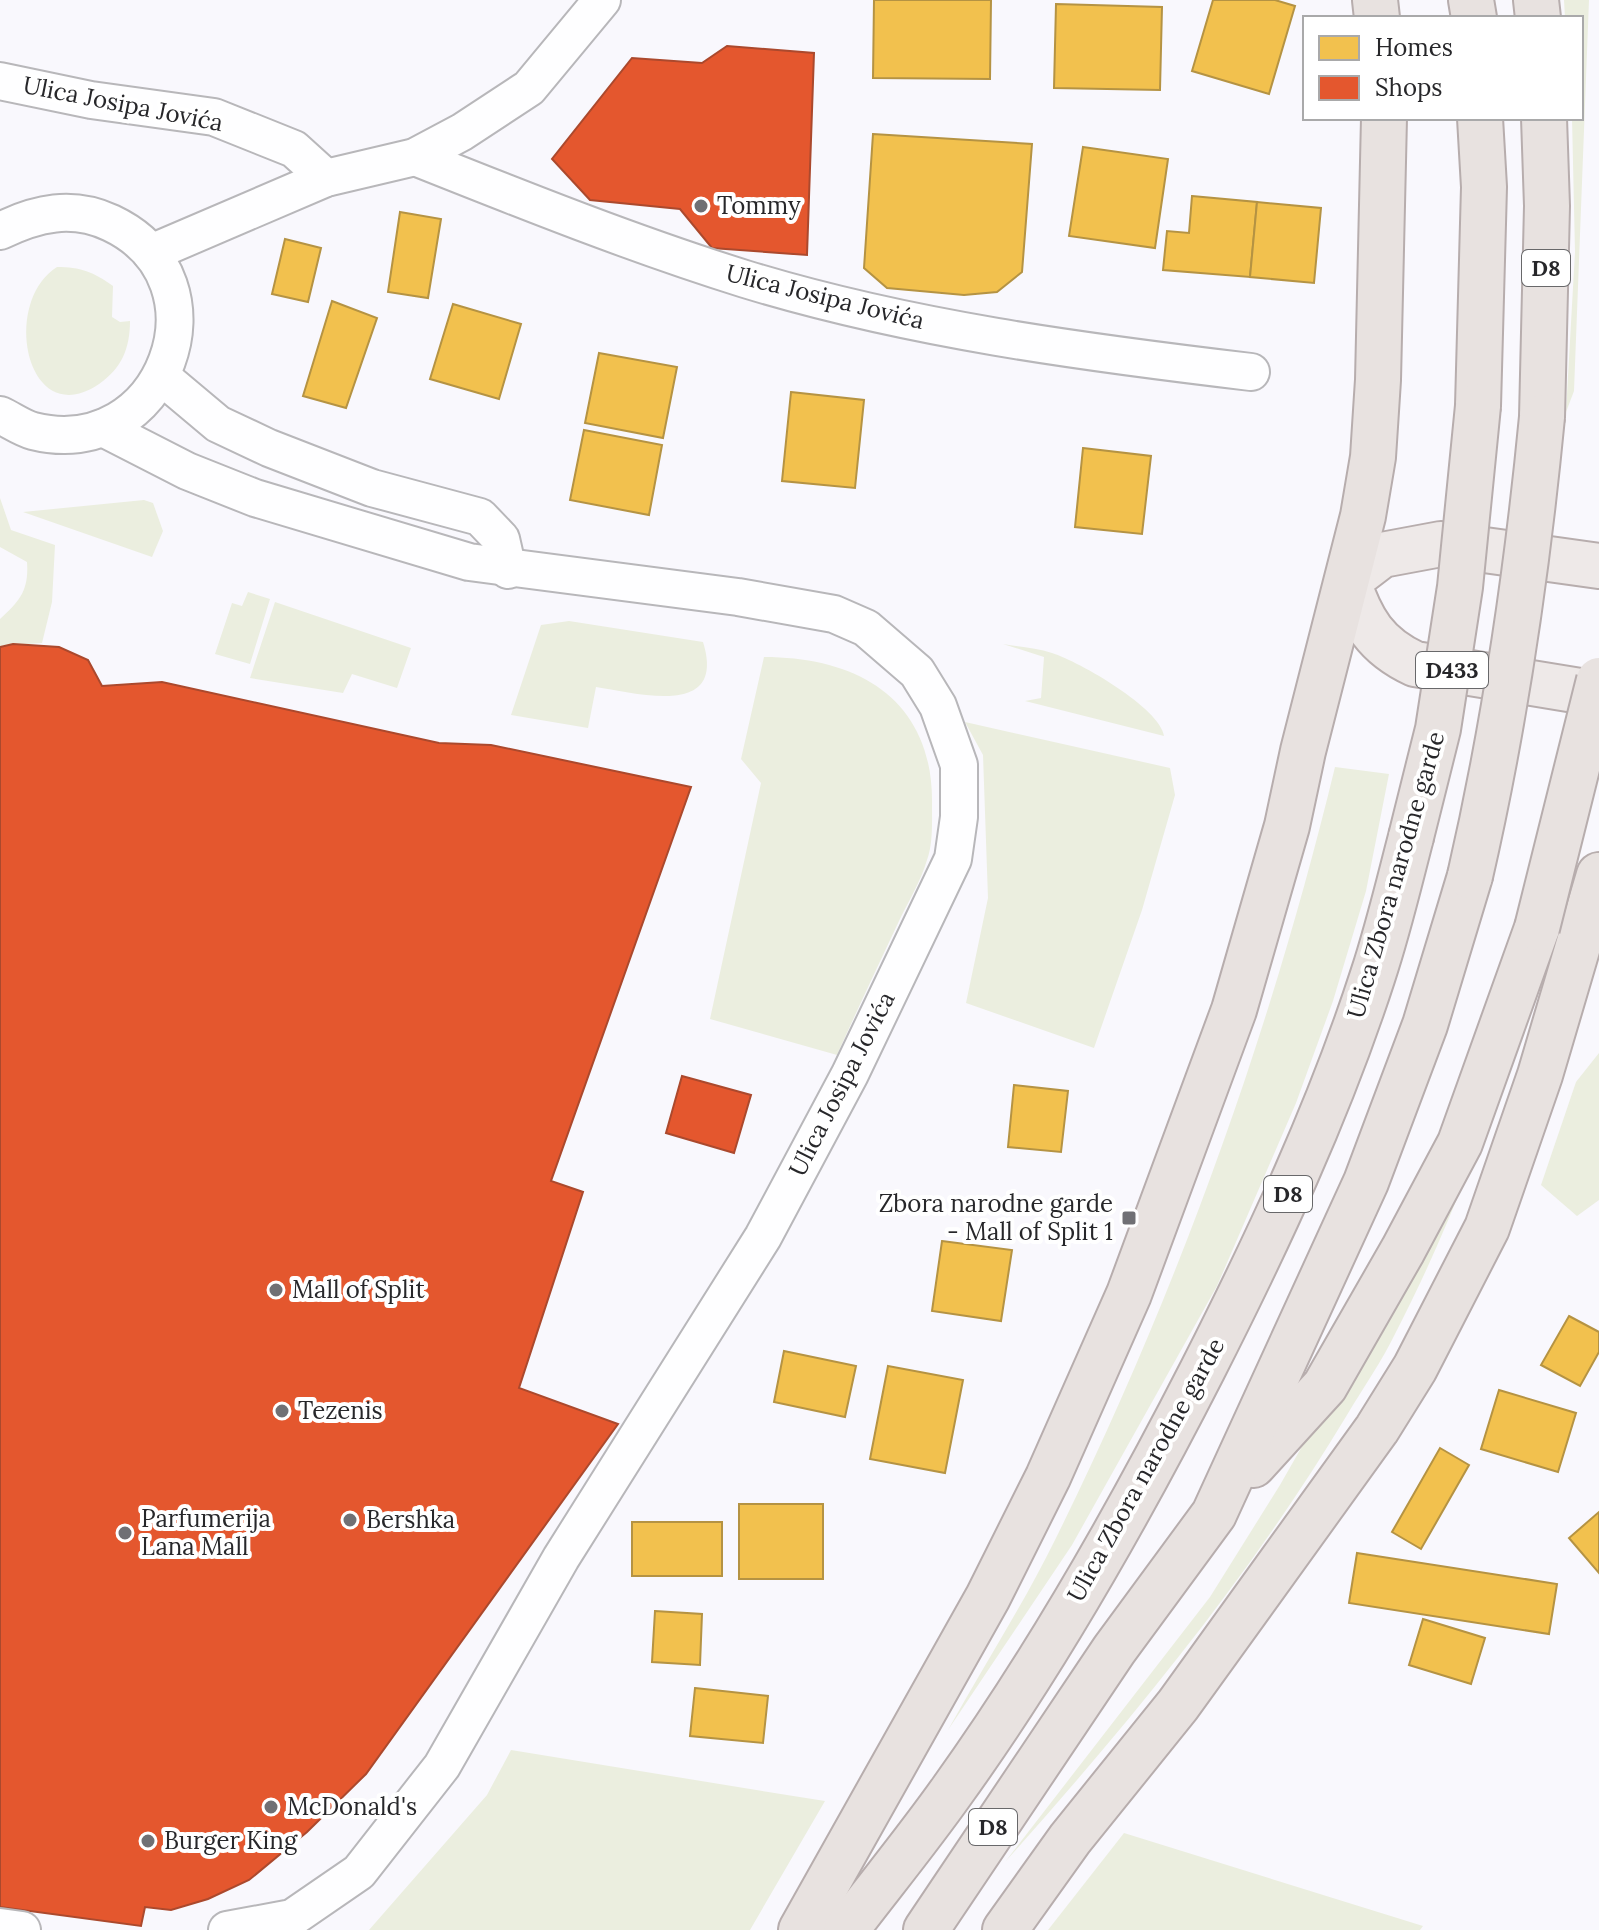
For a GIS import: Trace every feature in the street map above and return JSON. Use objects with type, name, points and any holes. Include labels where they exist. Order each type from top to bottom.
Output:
[{"type":"highway","points":[[801,1930],[988,1597],[1048,1477],[1129,1294],[1234,1010],[1284,840],[1303,751],[1348,581],[1374,448],[1384,120]]},
{"type":"highway","name":"Ulica Zbora narodne garde","points":[[846,1930],[952,1791],[1040,1658],[1117,1532],[1258,1261],[1313,1138],[1374,974],[1438,729],[1456,618],[1478,406],[1484,187],[1480,120]]},
{"type":"highway","name":"D8","points":[[926,1930],[1114,1650],[1214,1514],[1366,1182],[1425,1025],[1470,876],[1499,751],[1521,614],[1542,417],[1547,206],[1544,120]]},
{"type":"highway","points":[[1214,1514],[1276,1436],[1325,1386],[1460,1143],[1537,928],[1599,680]]},
{"type":"highway","points":[[1005,1930],[1070,1839],[1178,1705],[1385,1417],[1446,1313],[1487,1228],[1540,1075],[1599,875]]},
{"type":"highway","points":[[1540,1075],[1599,985]]},
{"type":"main road","points":[[1348,581],[1382,555],[1441,544],[1599,566]]},
{"type":"main road","name":"D433","points":[[1348,581],[1358,612],[1372,635],[1392,653],[1415,664],[1599,694]]},
{"type":"street","points":[[151,253],[326,178],[415,157],[462,132],[529,88],[602,0]]},
{"type":"street","name":"Ulica Josipa Jovića","points":[[0,81],[91,100],[214,117],[294,149],[326,178]]},
{"type":"street","name":"Ulica Josipa Jovića","points":[[415,157],[745,279],[916,322],[1128,357],[1251,372]]},
{"type":"street","points":[[0,231],[29,217],[62,211],[96,216],[126,230],[151,253],[168,281],[175,313],[174,346],[162,377],[137,407],[103,428],[68,435],[32,431],[0,415]]},
{"type":"street","points":[[162,377],[218,424],[269,448],[372,488],[480,517],[501,539],[508,570]]},
{"type":"street","name":"Ulica Josipa Jovića","points":[[103,428],[187,471],[255,498],[469,562],[508,570],[738,597],[834,614],[866,628],[917,672],[938,706],[959,765],[959,817],[953,859],[850,1074],[763,1237],[561,1558],[442,1766],[359,1872],[292,1918],[227,1930]]},
{"type":"street","points":[[0,1927],[22,1930]]},
{"type":"shaded area","points":[[1564,0],[1589,0],[1574,391],[1566,412],[1575,252],[1572,120],[1583,120],[1583,16],[1565,16]]},
{"type":"shaded area","points":[[57,267],[86,271],[113,286],[112,317],[120,322],[130,321],[126,349],[114,371],[99,384],[74,395],[54,391],[39,378],[30,357],[26,333],[29,307],[39,284]]},
{"type":"shaded area","points":[[0,498],[11,530],[55,545],[52,602],[42,643],[0,646],[0,619],[25,588],[27,562],[0,547]]},
{"type":"shaded area","points":[[144,500],[153,503],[163,531],[152,557],[23,512]]},
{"type":"shaded area","points":[[248,592],[270,599],[250,664],[215,654],[232,603],[242,606]]},
{"type":"shaded area","points":[[275,602],[411,648],[397,688],[352,674],[343,693],[250,678]]},
{"type":"shaded area","points":[[569,621],[703,642],[707,666],[702,682],[691,692],[674,696],[596,687],[588,728],[511,715],[541,625]]},
{"type":"shaded area","points":[[1003,644],[1052,653],[1099,676],[1149,712],[1164,736],[1025,701],[1041,698],[1044,657]]},
{"type":"shaded area","points":[[764,657],[799,659],[831,666],[860,677],[885,692],[905,713],[920,738],[929,769],[932,826],[927,860],[837,1055],[710,1019],[761,783],[741,759]]},
{"type":"shaded area","points":[[965,722],[1170,768],[1175,795],[1142,910],[1094,1048],[966,1003],[988,898],[983,755]]},
{"type":"shaded area","points":[[1335,767],[1389,774],[1366,891],[1333,1001],[1296,1103],[1217,1286],[1072,1545],[948,1730],[1055,1540],[1141,1353],[1180,1258],[1250,1064],[1281,966]]},
{"type":"shaded area","points":[[1599,1053],[1599,1200],[1577,1216],[1541,1185],[1576,1082]]},
{"type":"shaded area","points":[[1509,1064],[1457,1200],[1391,1343],[1309,1475],[1229,1591],[1143,1702],[1005,1862],[1210,1597],[1280,1485],[1365,1336]]},
{"type":"shaded area","points":[[511,1750],[825,1801],[750,1930],[369,1930],[487,1795]]},
{"type":"shaded area","points":[[1124,1833],[1423,1926],[1420,1930],[1048,1930]]},
{"type":"building: Homes","points":[[874,0],[991,0],[990,79],[873,78]]},
{"type":"building: Homes","points":[[1213,0],[1275,0],[1295,6],[1269,94],[1192,71]]},
{"type":"building: Homes","points":[[1056,4],[1162,7],[1160,90],[1054,88]]},
{"type":"building: Homes","points":[[873,134],[1032,144],[1022,272],[997,292],[964,295],[887,288],[864,268]]},
{"type":"building: Homes","points":[[1083,147],[1168,159],[1155,248],[1069,236]]},
{"type":"building: Homes","points":[[1192,196],[1257,202],[1250,277],[1163,270],[1167,231],[1189,233]]},
{"type":"building: Homes","points":[[1257,202],[1321,208],[1314,283],[1250,277]]},
{"type":"building: Homes","points":[[400,212],[441,219],[428,298],[388,292]]},
{"type":"building: Homes","points":[[285,239],[321,248],[308,302],[272,294]]},
{"type":"building: Homes","points":[[332,301],[377,318],[346,408],[303,396]]},
{"type":"building: Homes","points":[[453,304],[521,324],[499,399],[430,379]]},
{"type":"building: Homes","points":[[599,353],[677,367],[663,438],[585,423]]},
{"type":"building: Homes","points":[[791,392],[864,400],[855,488],[782,481]]},
{"type":"building: Homes","points":[[584,430],[662,445],[649,515],[570,500]]},
{"type":"building: Homes","points":[[1083,448],[1151,456],[1142,534],[1075,527]]},
{"type":"building: Homes","points":[[1014,1085],[1068,1091],[1061,1152],[1008,1147]]},
{"type":"building: Homes","points":[[942,1241],[1012,1250],[1001,1321],[932,1311]]},
{"type":"building: Homes","points":[[1569,1316],[1599,1332],[1599,1352],[1580,1386],[1541,1365]]},
{"type":"building: Homes","points":[[784,1351],[856,1366],[845,1417],[774,1402]]},
{"type":"building: Homes","points":[[888,1366],[963,1380],[945,1473],[870,1459]]},
{"type":"building: Homes","points":[[1499,1390],[1576,1413],[1558,1472],[1481,1449]]},
{"type":"building: Homes","points":[[1440,1448],[1469,1465],[1421,1549],[1392,1532]]},
{"type":"building: Homes","points":[[739,1504],[823,1504],[823,1579],[739,1579]]},
{"type":"building: Homes","points":[[1599,1512],[1599,1573],[1569,1538]]},
{"type":"building: Homes","points":[[632,1522],[722,1522],[722,1576],[632,1576]]},
{"type":"building: Homes","points":[[1357,1553],[1557,1584],[1549,1634],[1349,1603]]},
{"type":"building: Homes","points":[[655,1611],[702,1614],[700,1665],[652,1662]]},
{"type":"building: Homes","points":[[1423,1619],[1485,1638],[1471,1684],[1409,1665]]},
{"type":"building: Homes","points":[[695,1688],[768,1696],[763,1743],[690,1736]]},
{"type":"building: Shops","points":[[727,46],[814,53],[807,255],[712,248],[680,209],[590,200],[552,159],[632,58],[702,63]]},
{"type":"building: Shops","name":"Mall of Split","points":[[13,644],[59,647],[88,660],[102,686],[162,682],[439,743],[491,745],[691,787],[551,1181],[583,1192],[519,1388],[618,1424],[366,1774],[307,1832],[249,1880],[208,1899],[171,1910],[145,1907],[141,1926],[0,1907],[0,647]]},
{"type":"building: Shops","points":[[682,1076],[751,1095],[734,1153],[666,1133]]},
{"type":"place","name":"Tommy","points":[[701,206]]},
{"type":"place","name":"Zbora narodne garde - Mall of Split 1","points":[[1129,1218]]},
{"type":"place","name":"Mall of Split","points":[[276,1290]]},
{"type":"place","name":"Tezenis","points":[[282,1411]]},
{"type":"place","name":"Bershka","points":[[350,1520]]},
{"type":"place","name":"Parfumerija Lana Mall","points":[[125,1533]]},
{"type":"place","name":"McDonald's","points":[[271,1807]]},
{"type":"place","name":"Burger King","points":[[148,1841]]}]
